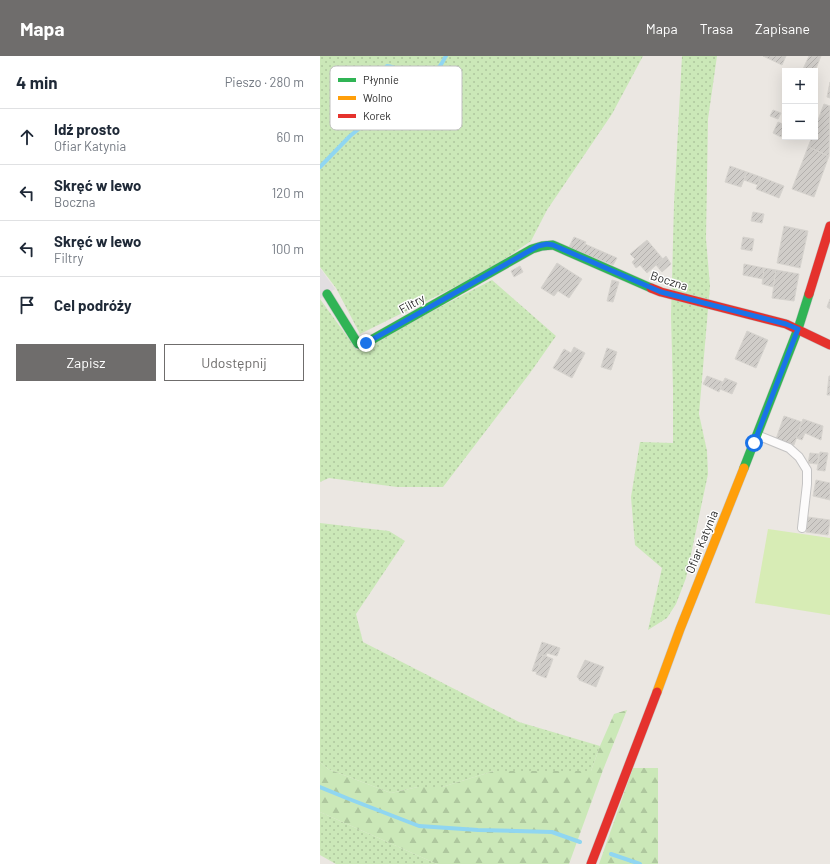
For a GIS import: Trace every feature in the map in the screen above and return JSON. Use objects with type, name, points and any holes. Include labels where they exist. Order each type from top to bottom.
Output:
[{"type":"street","name":"Ofiar Katynia","points":[[591,864],[648,718],[680,629],[798,329],[830,226]]},
{"type":"street","name":"Boczna","points":[[538,246],[547,244],[553,245],[661,292],[786,324],[830,345]]},
{"type":"street","name":"Filtry","points":[[325,291],[358,344],[366,343],[538,246]]},
{"type":"lane","points":[[757,435],[789,448],[799,457],[807,470],[807,484],[802,528]]},
{"type":"shaded area","points":[[320,268],[335,289],[320,299]]},
{"type":"green space","points":[[320,56],[643,56],[612,114],[547,210],[531,241],[487,271],[360,334],[336,288],[320,267]]},
{"type":"green space","points":[[682,56],[717,56],[708,119],[706,239],[710,286],[699,414],[707,451],[708,474],[686,578],[676,604],[667,618],[648,630],[662,568],[635,545],[631,497],[640,442],[673,443],[671,316],[674,204]]},
{"type":"green space","points":[[492,280],[556,336],[530,373],[443,487],[397,487],[329,478],[320,482],[320,299],[357,350]]},
{"type":"green space","points":[[320,523],[389,531],[405,541],[356,614],[363,642],[519,722],[600,746],[591,771],[494,771],[442,787],[418,787],[391,793],[328,769],[320,762]]},
{"type":"green space","points":[[768,529],[830,538],[830,615],[755,603]]},
{"type":"green space","points":[[627,710],[603,770],[569,864],[437,864],[320,812],[320,762],[328,769],[391,793],[418,787],[442,787],[494,771],[591,771],[614,714]]},
{"type":"green space","points":[[633,768],[658,768],[658,864],[599,864]]},
{"type":"green space","points":[[320,812],[437,864],[336,864],[320,855]]},
{"type":"building","points":[[763,56],[786,56],[782,65]]},
{"type":"building","points":[[809,56],[821,56],[816,68],[803,68]]},
{"type":"building","points":[[830,82],[830,98],[827,97]]},
{"type":"building","points":[[824,104],[830,106],[829,156],[808,147],[811,140],[818,140],[818,120]]},
{"type":"building","points":[[773,110],[781,113],[778,119],[770,116]]},
{"type":"building","points":[[778,122],[782,124],[781,137],[773,133]]},
{"type":"building","points":[[808,147],[829,156],[814,197],[792,189]]},
{"type":"building","points":[[730,166],[747,172],[741,187],[725,182]]},
{"type":"building","points":[[747,172],[761,177],[758,185],[744,180]]},
{"type":"building","points":[[761,177],[784,186],[779,198],[756,189]]},
{"type":"building","points":[[753,212],[764,214],[762,223],[751,221]]},
{"type":"building","points":[[784,226],[808,231],[800,268],[777,263]]},
{"type":"building","points":[[574,237],[586,242],[580,252],[569,247]]},
{"type":"building","points":[[743,237],[754,239],[752,251],[741,249]]},
{"type":"building","points":[[647,240],[663,259],[647,273],[640,265],[636,268],[632,262],[635,259],[630,254]]},
{"type":"building","points":[[585,244],[617,258],[613,265],[580,252]]},
{"type":"building","points":[[666,256],[671,264],[662,272],[656,265]]},
{"type":"building","points":[[557,263],[582,279],[569,298],[558,291],[554,296],[541,288]]},
{"type":"building","points":[[744,264],[764,268],[763,279],[743,275]]},
{"type":"building","points":[[520,266],[523,272],[514,277],[511,271]]},
{"type":"building","points":[[764,268],[776,270],[773,287],[762,284]]},
{"type":"building","points":[[776,270],[799,274],[794,301],[772,298]]},
{"type":"building","points":[[612,280],[619,282],[613,302],[607,301]]},
{"type":"building","points":[[830,299],[830,309],[827,307]]},
{"type":"building","points":[[747,331],[768,340],[756,368],[735,359]]},
{"type":"building","points":[[574,347],[585,353],[572,378],[553,368],[564,349],[571,353]]},
{"type":"building","points":[[607,348],[617,352],[611,370],[601,367]]},
{"type":"building","points":[[707,376],[723,382],[719,392],[703,384]]},
{"type":"building","points":[[829,376],[830,395],[827,395]]},
{"type":"building","points":[[725,378],[737,383],[732,394],[720,389]]},
{"type":"building","points":[[784,416],[802,422],[794,445],[776,439]]},
{"type":"building","points":[[803,419],[823,426],[821,440],[805,433],[802,440],[796,438]]},
{"type":"building","points":[[820,452],[828,453],[825,471],[817,470]]},
{"type":"building","points":[[810,453],[819,454],[817,464],[808,463]]},
{"type":"building","points":[[816,480],[830,483],[830,500],[813,496]]},
{"type":"building","points":[[808,517],[830,520],[828,535],[806,532]]},
{"type":"building","points":[[542,642],[560,648],[557,656],[547,653],[546,656],[543,655],[537,672],[532,671]]},
{"type":"building","points":[[543,655],[553,659],[546,678],[536,674]]},
{"type":"building","points":[[585,660],[604,667],[596,687],[579,680],[577,677]]},
{"type":"waterway","points":[[439,66],[446,56]]},
{"type":"waterway","points":[[320,167],[357,130]]},
{"type":"waterway","points":[[320,787],[419,826],[478,830],[552,832],[580,842]]},
{"type":"waterway","points":[[611,854],[640,864]]},
{"type":"traffic: fast","points":[[327,294],[358,344],[366,343],[532,249],[542,246],[553,245],[651,288]]},
{"type":"traffic: fast","points":[[744,468],[798,329],[809,294]]},
{"type":"traffic: slow","points":[[657,692],[680,629],[744,468]]},
{"type":"traffic: jam","points":[[809,294],[830,226]]},
{"type":"traffic: jam","points":[[651,288],[661,292],[786,324],[830,345]]},
{"type":"traffic: jam","points":[[591,864],[657,692]]},
{"type":"route","points":[[366,343],[538,246],[547,244],[553,245],[602,268],[669,295],[786,324],[798,329],[754,443]]}]
